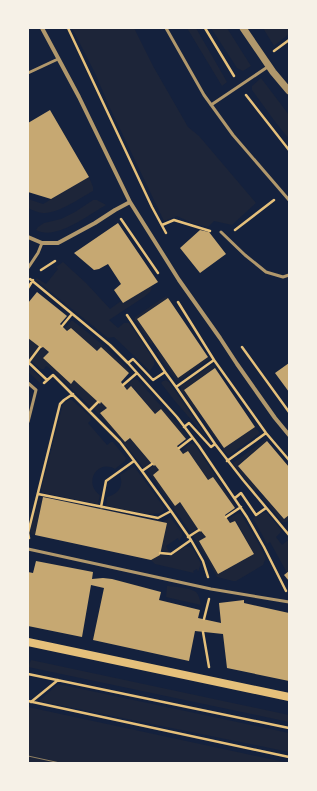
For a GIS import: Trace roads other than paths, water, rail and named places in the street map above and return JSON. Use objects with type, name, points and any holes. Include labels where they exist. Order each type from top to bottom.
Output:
[{"type":"main road","points":[[28,642],[289,697]]},
{"type":"street","points":[[42,28],[79,97],[130,202],[179,280],[275,418],[289,435]]},
{"type":"street","points":[[243,28],[273,72],[289,91]]},
{"type":"street","points":[[28,237],[42,243],[58,243],[130,202]]},
{"type":"lane","points":[[166,28],[211,105],[233,135],[289,200]]},
{"type":"lane","points":[[28,73],[58,59]]},
{"type":"lane","points":[[211,105],[269,66]]},
{"type":"lane","points":[[221,232],[245,255],[266,272],[283,277],[289,275]]},
{"type":"lane","points":[[28,268],[38,253],[42,243]]},
{"type":"lane","points":[[28,383],[36,390],[28,422]]},
{"type":"lane","points":[[28,549],[211,588],[289,602]]},
{"type":"tram line","points":[[28,756],[60,763]]}]
